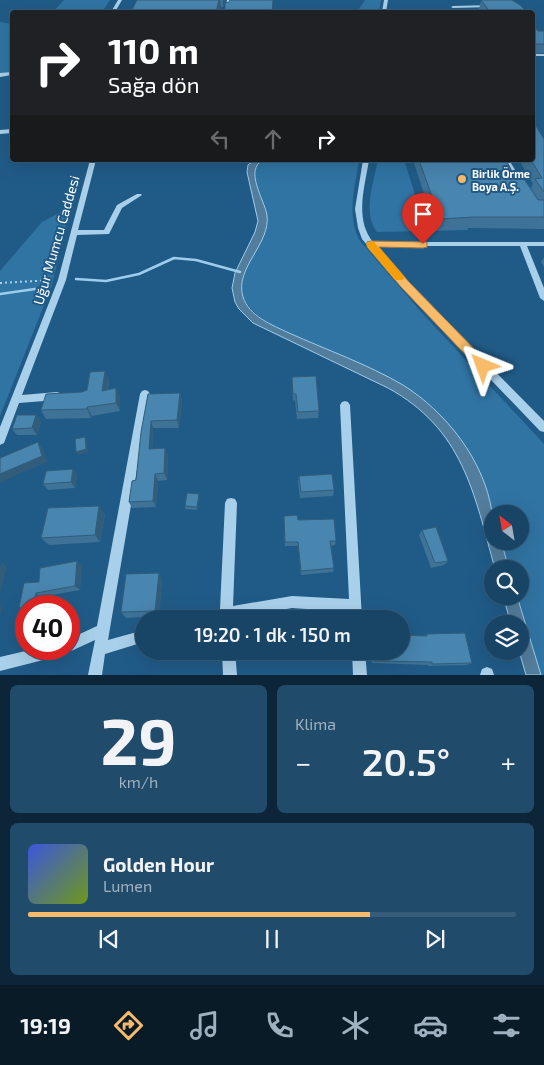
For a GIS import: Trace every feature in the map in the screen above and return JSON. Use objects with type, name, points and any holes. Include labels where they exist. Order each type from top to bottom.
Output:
[{"type":"street","points":[[449,0],[455,10]]},
{"type":"street","points":[[453,7],[500,6]]},
{"type":"street","name":"Uğur Mumcu Caddesi","points":[[0,440],[62,280],[92,162]]},
{"type":"street","points":[[366,162],[359,214],[361,230],[416,297],[544,428]]},
{"type":"street","points":[[507,162],[526,192]]},
{"type":"street","points":[[74,233],[106,232],[119,206],[139,195]]},
{"type":"street","points":[[371,244],[544,244]]},
{"type":"street","points":[[522,245],[544,298]]},
{"type":"street","points":[[94,675],[145,394]]},
{"type":"street","points":[[17,399],[66,396]]},
{"type":"street","points":[[345,405],[355,610]]},
{"type":"street","points":[[533,417],[544,417]]},
{"type":"street","points":[[226,610],[231,503]]},
{"type":"street","points":[[254,610],[292,602],[342,610]]},
{"type":"street","points":[[80,641],[102,630]]},
{"type":"street","points":[[99,649],[135,639]]},
{"type":"street","points":[[0,664],[16,660]]},
{"type":"street","points":[[229,660],[230,675]]},
{"type":"street","points":[[359,660],[360,675]]},
{"type":"path","points":[[0,283],[62,280]]},
{"type":"shaded area","points":[[64,0],[110,0],[103,10],[55,10]]},
{"type":"shaded area","points":[[365,0],[381,0],[379,10],[358,10]]},
{"type":"shaded area","points":[[0,22],[10,24],[10,73],[0,74]]},
{"type":"shaded area","points":[[252,162],[261,162],[255,171],[255,178],[267,215],[267,226],[244,276],[242,286],[246,304],[256,315],[269,323],[389,377],[419,396],[434,409],[461,439],[481,474],[491,505],[484,505],[484,529],[472,489],[462,465],[449,443],[433,423],[413,404],[388,388],[253,323],[239,309],[235,302],[232,288],[235,273],[255,232],[258,221],[247,172],[248,165]]},
{"type":"shaded area","points":[[261,162],[359,162],[352,211],[353,221],[360,241],[422,313],[544,444],[544,675],[541,675],[529,636],[529,615],[523,615],[520,605],[529,605],[529,560],[506,560],[504,550],[529,550],[529,505],[490,505],[486,489],[433,407],[402,385],[272,325],[257,315],[248,305],[243,296],[242,286],[248,266],[265,229],[267,216],[257,185],[255,170]]},
{"type":"shaded area","points":[[378,162],[405,162],[419,207],[428,220],[465,221],[468,230],[377,232],[370,216],[372,187]]},
{"type":"shaded area","points":[[70,207],[52,285],[0,416],[0,271],[42,222]]},
{"type":"shaded area","points":[[490,550],[504,550],[506,560],[493,560]]},
{"type":"shaded area","points":[[506,605],[520,605],[523,615],[508,615]]},
{"type":"shaded area","points":[[529,636],[541,675],[526,675],[522,660],[529,660]]},
{"type":"building","points":[[137,0],[219,0],[216,10],[132,10]]},
{"type":"building","points":[[230,0],[273,0],[272,10],[225,10],[225,3]]},
{"type":"building","points":[[481,0],[512,0],[525,10],[488,10]]},
{"type":"building","points":[[535,27],[538,31],[544,31],[544,44],[535,44]]},
{"type":"building","points":[[535,126],[544,139],[544,192],[535,179],[542,178],[532,162],[535,162]]},
{"type":"building","name":"Birlik Örme Boya A.Ş.","points":[[420,162],[507,162],[516,179],[524,179],[538,200],[544,200],[544,217],[440,219]]},
{"type":"building","points":[[105,371],[102,391],[116,388],[116,403],[87,407],[87,409],[41,410],[46,394],[82,392],[87,390],[90,372]]},
{"type":"building","points":[[316,376],[319,411],[298,412],[296,394],[293,394],[292,377]]},
{"type":"building","points":[[180,393],[177,420],[151,421],[149,449],[165,448],[164,473],[155,474],[153,501],[129,502],[132,481],[136,480],[141,432],[148,394]]},
{"type":"building","points":[[17,415],[36,415],[32,428],[12,429]]},
{"type":"building","points":[[85,437],[86,449],[76,452],[75,439]]},
{"type":"building","points":[[38,442],[42,456],[0,474],[0,458]]},
{"type":"building","points":[[73,469],[71,482],[43,484],[46,471]]},
{"type":"building","points":[[332,474],[334,490],[301,492],[299,476]]},
{"type":"building","points":[[187,493],[199,494],[197,507],[185,506]]},
{"type":"building","points":[[99,506],[95,535],[41,538],[48,508]]},
{"type":"building","points":[[297,515],[298,520],[334,519],[336,541],[330,541],[334,568],[301,571],[298,542],[285,542],[284,516]]},
{"type":"building","points":[[436,527],[448,561],[435,563],[422,530]]},
{"type":"building","points":[[77,561],[75,586],[36,593],[36,595],[22,595],[24,583],[39,582],[40,568]]},
{"type":"building","points":[[159,573],[155,610],[121,612],[126,574]]},
{"type":"building","points":[[465,633],[472,663],[432,664],[432,662],[374,661],[410,660],[410,635],[427,636],[427,634]]},
{"type":"waterway","points":[[76,279],[106,281],[139,274],[174,258],[196,260],[240,272]]},
{"type":"waterway","points":[[0,294],[49,287]]},
{"type":"slow traffic","points":[[371,244],[399,278]]},
{"type":"place","name":"Birlik Örme Boya A.Ş.","points":[[462,179]]},
{"type":"route","points":[[423,244],[371,244],[405,285],[483,366]]}]
